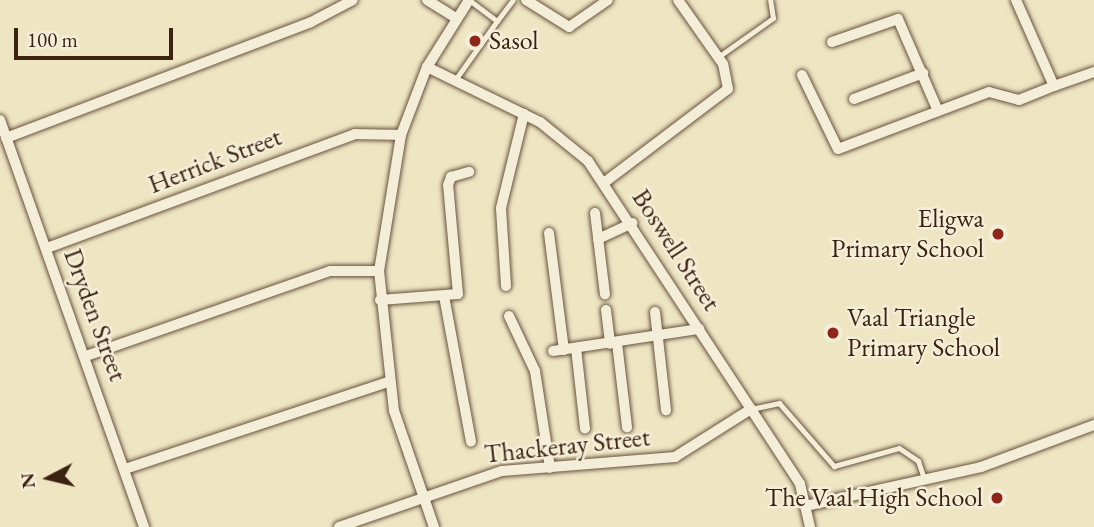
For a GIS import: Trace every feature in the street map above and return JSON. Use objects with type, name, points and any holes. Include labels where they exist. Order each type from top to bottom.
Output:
[{"type":"street","points":[[6,138],[311,22],[353,0]]},
{"type":"street","points":[[427,0],[456,18]]},
{"type":"street","points":[[434,527],[388,382],[379,271],[401,135],[427,67],[469,0]]},
{"type":"street","points":[[526,0],[569,27],[608,0]]},
{"type":"street","points":[[605,182],[721,100],[729,83],[718,57],[678,0]]},
{"type":"street","points":[[1016,0],[1054,86]]},
{"type":"street","points":[[832,42],[898,19],[938,111]]},
{"type":"street","name":"Boswell Street","points":[[427,67],[559,134],[605,182],[810,505]]},
{"type":"street","points":[[802,75],[838,149],[989,92],[1018,100],[1094,72]]},
{"type":"street","points":[[854,99],[923,73]]},
{"type":"street","points":[[506,286],[501,208],[524,114]]},
{"type":"street","name":"Dryden Street","points":[[0,120],[86,356],[144,527]]},
{"type":"street","name":"Herrick Street","points":[[47,248],[355,134],[401,135]]},
{"type":"street","points":[[380,300],[458,294],[460,285],[447,185],[451,177],[469,172]]},
{"type":"street","points":[[595,213],[605,294]]},
{"type":"street","points":[[598,239],[632,223]]},
{"type":"street","points":[[549,233],[558,350],[658,338],[699,329]]},
{"type":"street","points":[[86,356],[330,271],[379,271]]},
{"type":"street","points":[[444,296],[471,442]]},
{"type":"street","points":[[606,310],[627,427]]},
{"type":"street","points":[[655,312],[666,410]]},
{"type":"street","points":[[509,316],[535,372],[550,467]]},
{"type":"street","points":[[576,348],[585,428]]},
{"type":"street","points":[[125,468],[388,382]]},
{"type":"street","name":"Thackeray Street","points":[[340,527],[502,471],[675,457],[751,410]]},
{"type":"street","points":[[810,527],[810,505],[925,481],[1094,425]]},
{"type":"lane","points":[[469,0],[497,21]]},
{"type":"lane","points":[[455,80],[513,0]]},
{"type":"lane","points":[[718,57],[773,18],[770,0]]},
{"type":"lane","points":[[751,410],[779,403],[834,466],[910,451],[925,481]]},
{"type":"place","name":"Sasol","points":[[475,41]]},
{"type":"place","name":"Eligwa Primary School","points":[[998,234]]},
{"type":"place","name":"Vaal Triangle Primary School","points":[[833,333]]},
{"type":"place","name":"The Vaal High School","points":[[997,498]]}]
